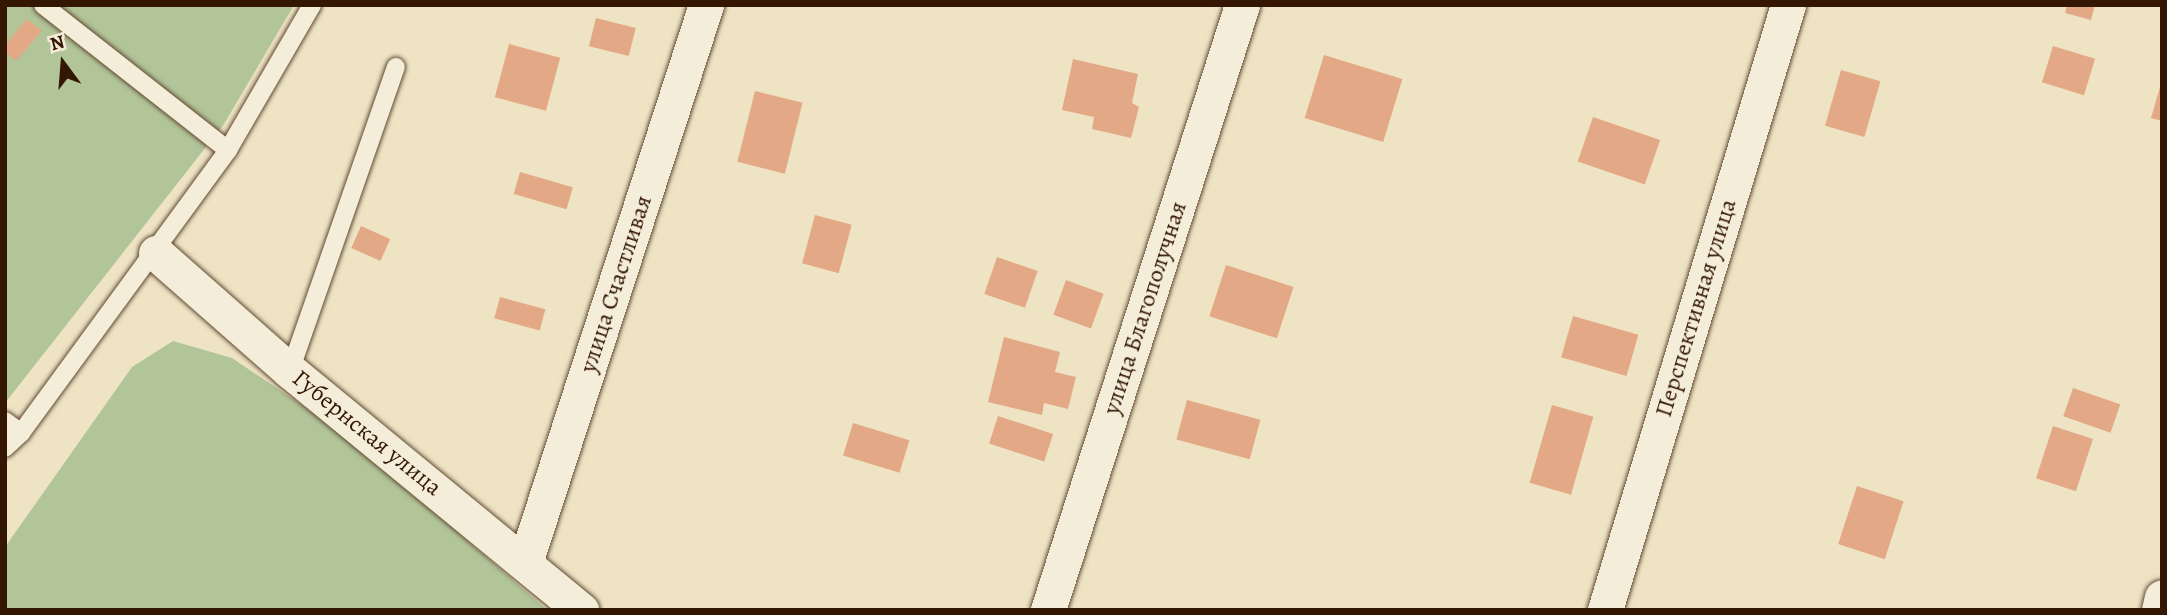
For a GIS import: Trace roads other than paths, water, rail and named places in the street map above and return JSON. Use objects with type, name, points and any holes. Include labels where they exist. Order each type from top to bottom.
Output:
[{"type":"street","name":"улица Счастливая","points":[[526,563],[706,5]]},
{"type":"street","name":"улица Благополучная","points":[[1048,610],[1242,5]]},
{"type":"street","name":"Перспективная улица","points":[[1605,610],[1788,5]]},
{"type":"street","name":"Губернская улица","points":[[156,253],[290,371],[581,610]]},
{"type":"street","points":[[2159,610],[2162,597]]},
{"type":"lane","points":[[43,5],[228,150]]},
{"type":"lane","points":[[5,449],[21,433],[156,253],[228,150],[312,5]]},
{"type":"lane","points":[[290,371],[396,67]]},
{"type":"lane","points":[[5,421],[21,433]]}]
